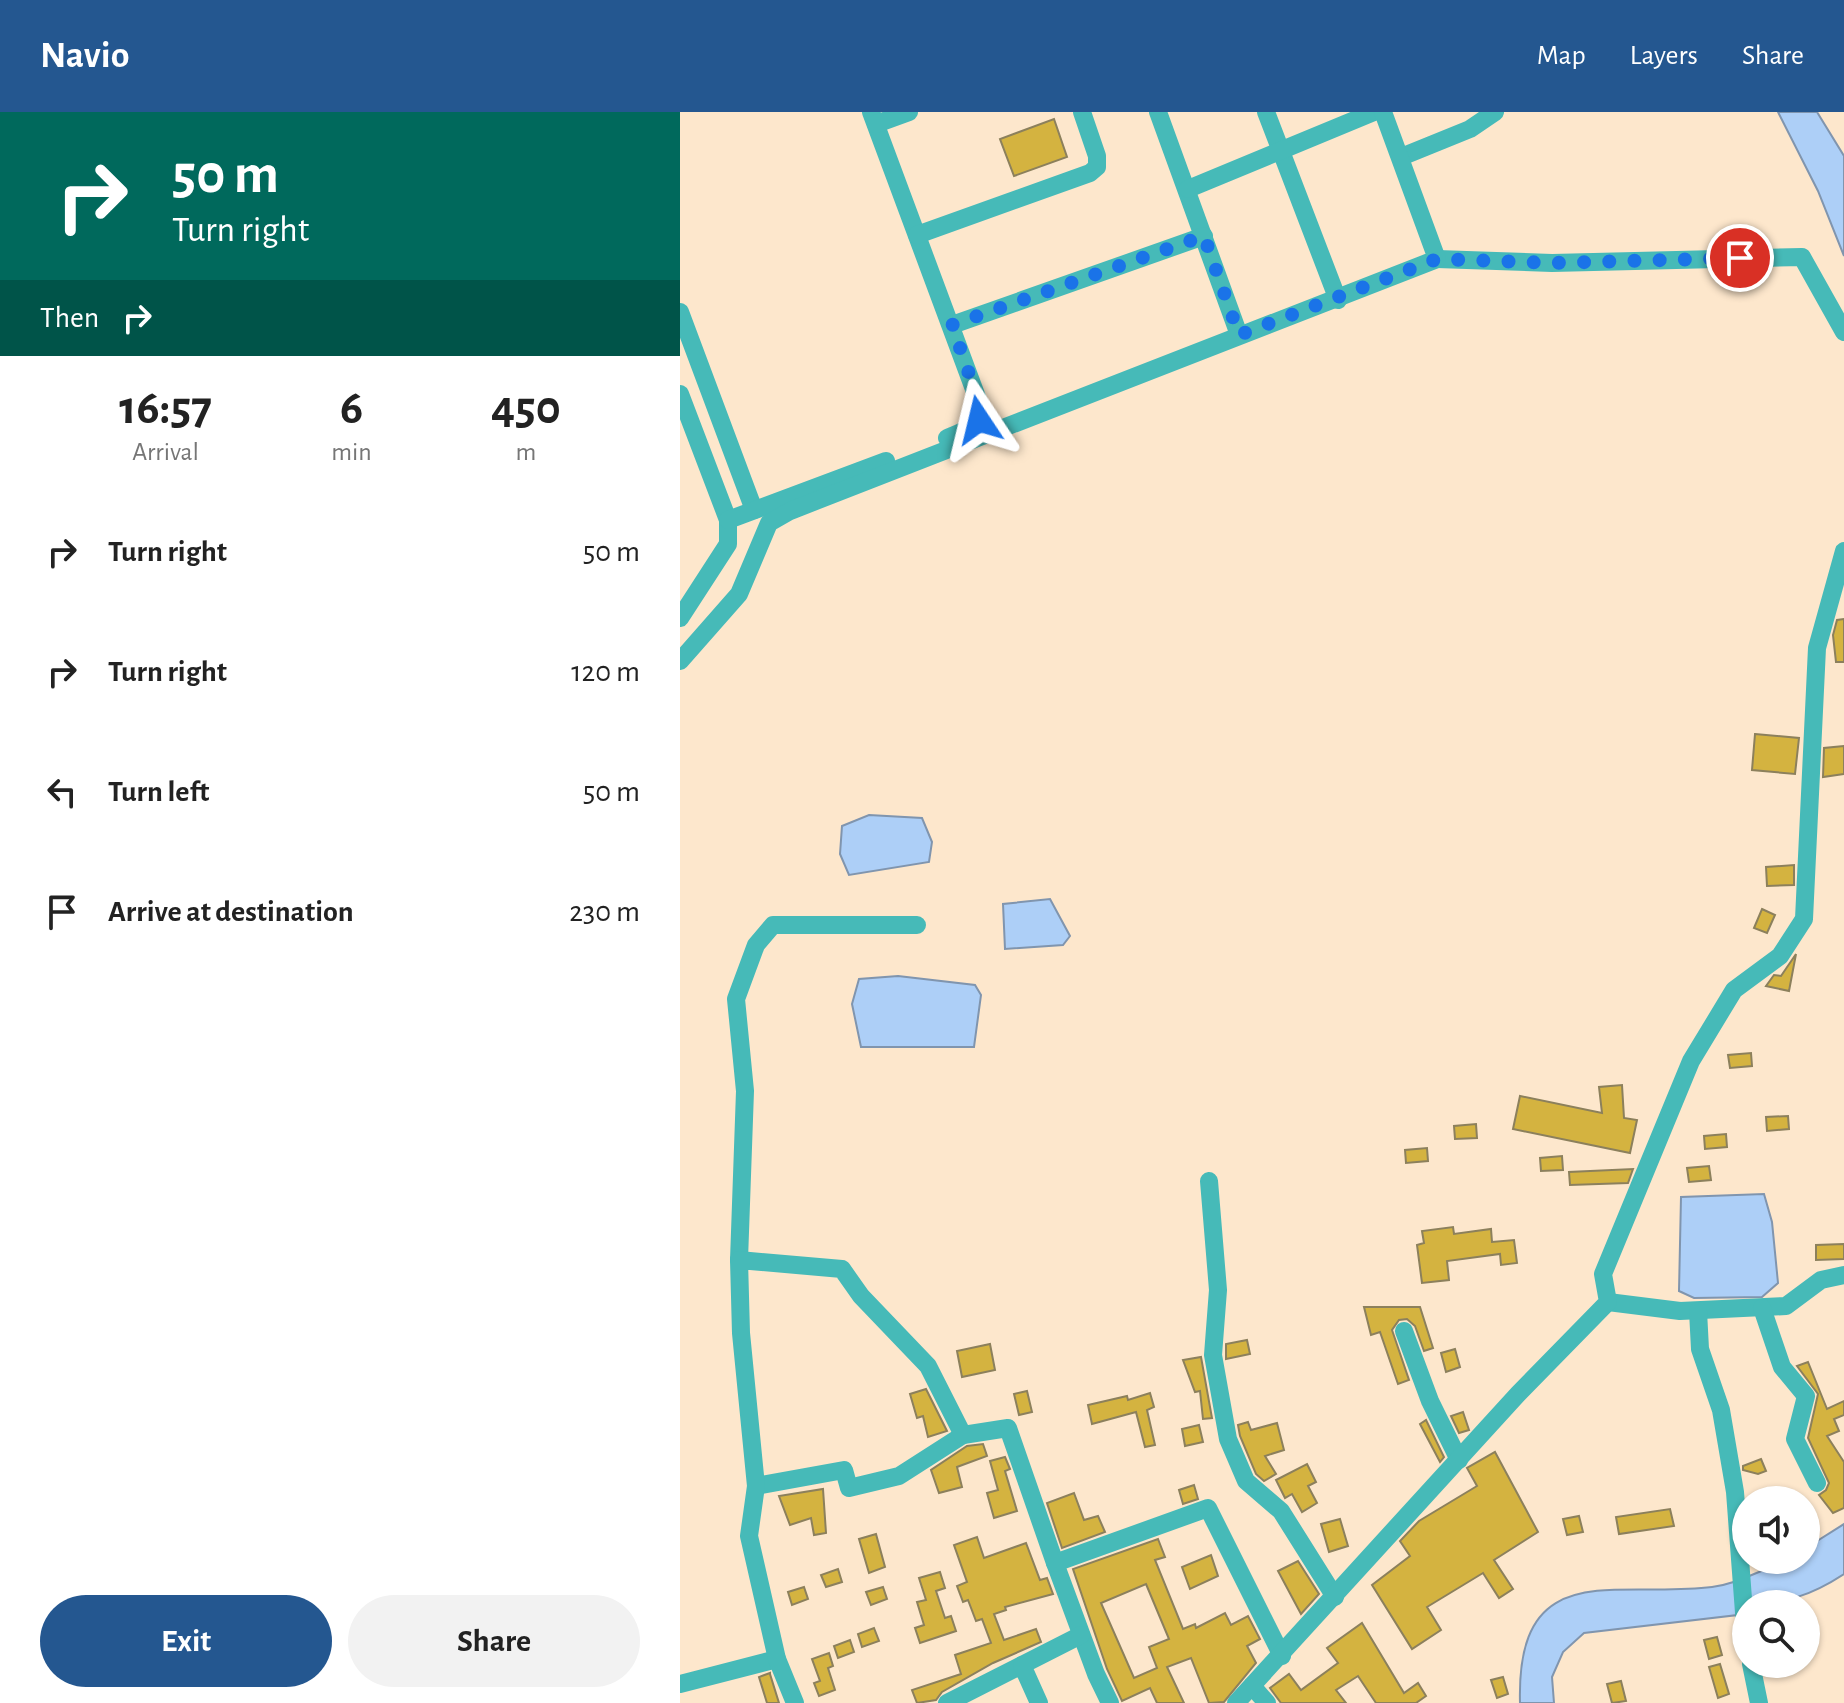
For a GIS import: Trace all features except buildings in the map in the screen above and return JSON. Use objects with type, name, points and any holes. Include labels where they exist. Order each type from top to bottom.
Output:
[{"type":"street","points":[[728,520],[968,430],[979,420],[981,408],[952,325],[873,118],[909,112]]},
{"type":"street","points":[[917,235],[1090,173],[1097,167],[1097,156],[1082,112]]},
{"type":"street","points":[[1158,112],[1239,335]]},
{"type":"street","points":[[1266,112],[1338,300]]},
{"type":"street","points":[[1188,189],[1374,112]]},
{"type":"street","points":[[1383,112],[1437,259]]},
{"type":"street","points":[[1401,157],[1470,129],[1495,112]]},
{"type":"street","points":[[952,325],[1204,236]]},
{"type":"street","points":[[680,661],[739,594],[769,523],[790,511],[1437,259],[1552,263],[1802,257],[1844,332]]},
{"type":"street","points":[[680,312],[754,510]]},
{"type":"street","points":[[680,394],[728,520],[728,544],[680,618]]},
{"type":"street","points":[[1608,1302],[1603,1274],[1691,1061],[1734,990],[1780,956],[1804,919],[1817,648],[1835,605],[1844,551]]},
{"type":"street","points":[[793,1702],[777,1659],[749,1536],[756,1486],[741,1333],[739,1260],[745,1091],[736,999],[756,945],[773,925],[917,925]]},
{"type":"street","points":[[1209,1181],[1218,1290],[1213,1355],[1228,1439],[1246,1481],[1281,1511],[1335,1597]]},
{"type":"street","points":[[739,1260],[842,1269],[861,1296],[928,1366],[963,1435]]},
{"type":"street","points":[[1608,1302],[1698,1311],[1786,1306],[1821,1280],[1844,1275]]},
{"type":"street","points":[[1236,1703],[1608,1302]]},
{"type":"street","points":[[1762,1308],[1782,1367],[1806,1396],[1795,1439],[1817,1483]]},
{"type":"street","points":[[1698,1311],[1700,1349],[1721,1410],[1735,1492],[1742,1590]]},
{"type":"street","points":[[1404,1331],[1430,1401],[1459,1460]]},
{"type":"street","points":[[756,1486],[844,1470],[849,1488],[899,1476],[963,1435],[1008,1428],[1081,1635],[1110,1703]]},
{"type":"street","points":[[1055,1563],[1208,1508],[1282,1656]]},
{"type":"street","points":[[947,1703],[1081,1635]]},
{"type":"street","points":[[680,1684],[777,1659]]},
{"type":"street","points":[[1022,1665],[1039,1703]]},
{"type":"street","points":[[1754,1678],[1759,1703]]},
{"type":"street","points":[[1252,1686],[1267,1703]]},
{"type":"water","points":[[1778,112],[1817,112],[1844,156],[1844,256],[1818,191]]},
{"type":"water","points":[[869,815],[922,818],[932,842],[929,862],[849,875],[840,854],[842,826]]},
{"type":"water","points":[[1050,899],[1070,936],[1063,945],[1005,949],[1003,904]]},
{"type":"water","points":[[898,976],[975,985],[981,995],[974,1047],[861,1047],[852,1004],[859,979]]},
{"type":"water","points":[[1764,1194],[1772,1222],[1778,1283],[1762,1297],[1694,1298],[1679,1291],[1681,1197]]},
{"type":"water","points":[[1844,1524],[1844,1574],[1832,1581],[1815,1590],[1732,1590],[1732,1616],[1584,1633],[1563,1652],[1552,1677],[1554,1703],[1520,1703],[1523,1656],[1535,1624],[1554,1604],[1578,1594],[1608,1590],[1712,1587],[1755,1574],[1820,1574],[1820,1539]]},
{"type":"route","points":[[979,420],[981,408],[952,325],[1204,236],[1239,335],[1338,300],[1437,259],[1552,263],[1740,258]]}]
